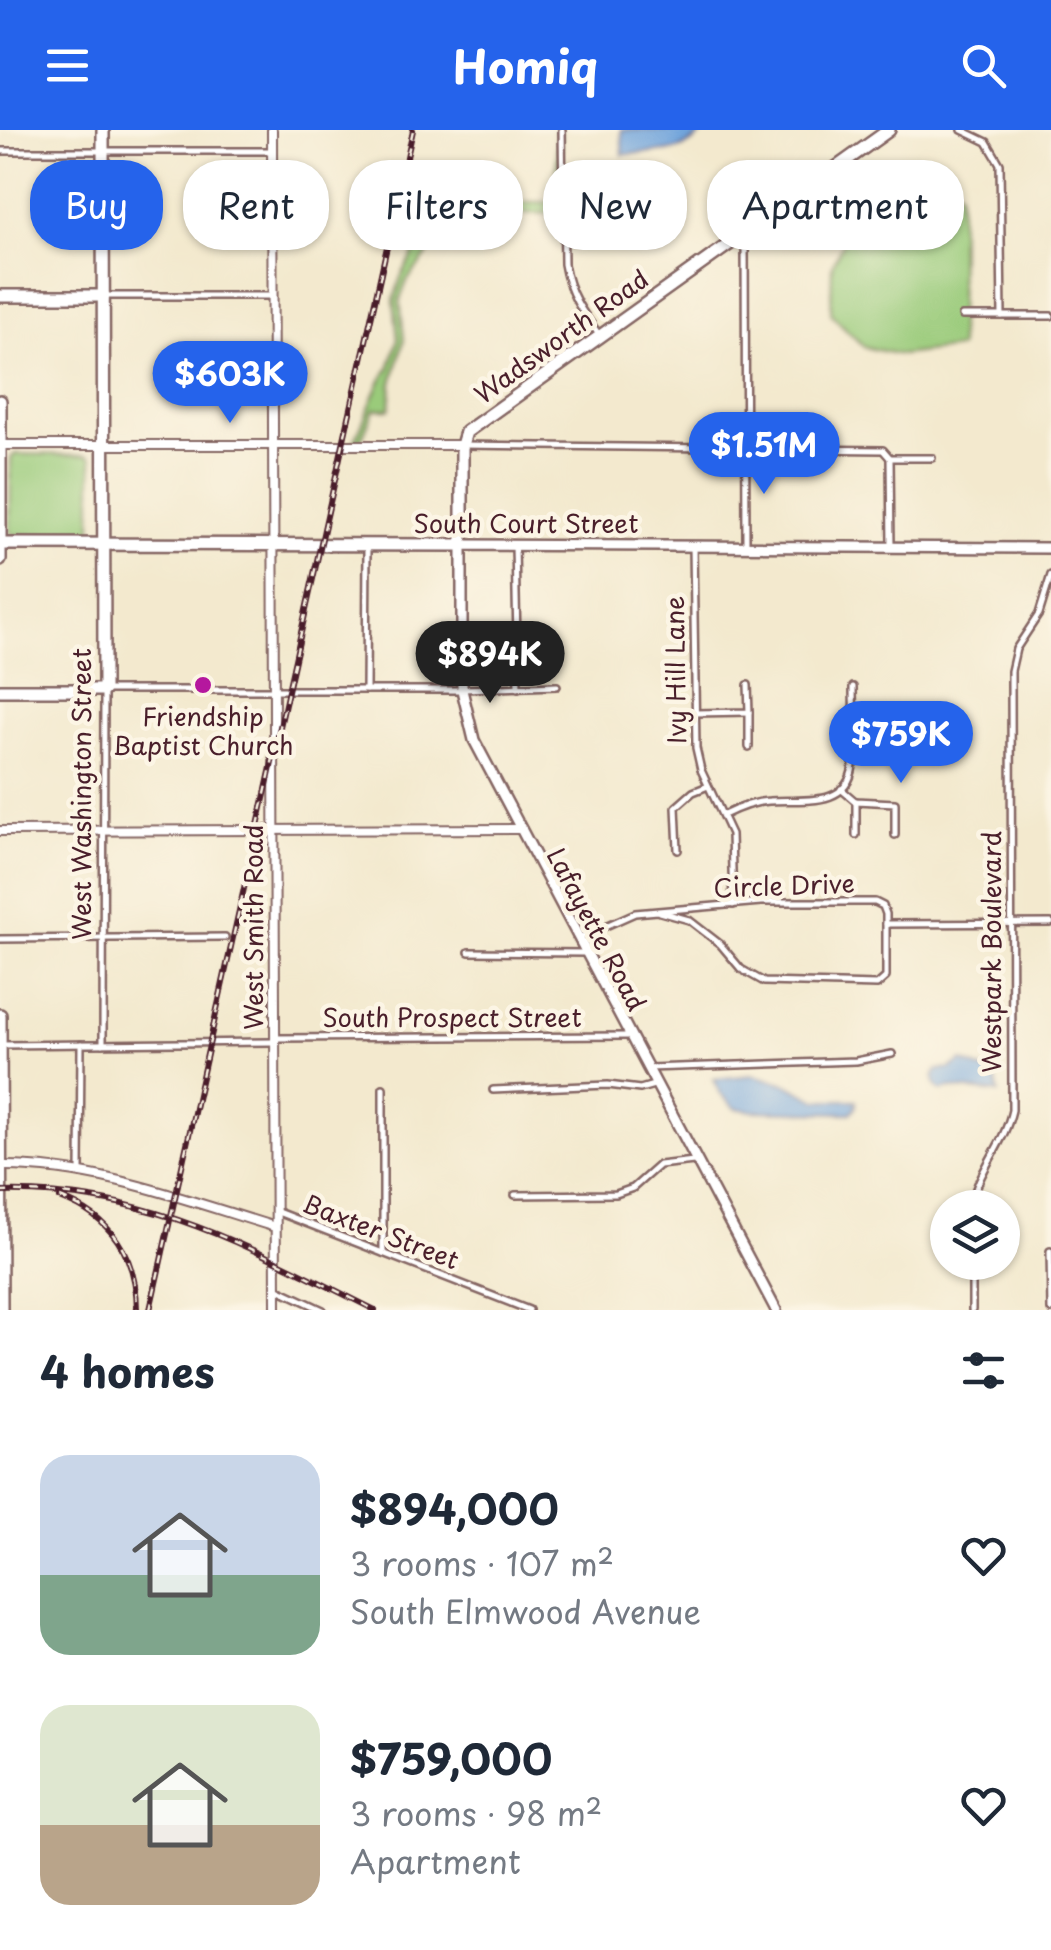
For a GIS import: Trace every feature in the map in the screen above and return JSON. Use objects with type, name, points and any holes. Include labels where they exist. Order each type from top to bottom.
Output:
[{"type":"highway","name":"West Washington Street","points":[[103,130],[104,690]]},
{"type":"highway","name":"Wadsworth Road","points":[[847,160],[890,130]]},
{"type":"highway","name":"Wadsworth Road","points":[[462,445],[466,432],[720,250]]},
{"type":"highway","points":[[0,296],[104,296]]},
{"type":"highway","points":[[0,402],[0,560]]},
{"type":"highway","points":[[462,445],[462,545]]},
{"type":"highway","name":"South Court Street","points":[[0,544],[462,545]]},
{"type":"highway","points":[[0,690],[104,690]]},
{"type":"highway","points":[[0,1015],[1,1310]]},
{"type":"main road","name":"South Court Street","points":[[462,545],[1051,548]]},
{"type":"main road","name":"Lafayette Road","points":[[462,545],[462,689],[474,740],[776,1310]]},
{"type":"street","name":"West Smith Road","points":[[272,130],[276,1310]]},
{"type":"street","points":[[562,130],[568,286],[600,336]]},
{"type":"street","points":[[962,130],[987,142],[1000,164],[1002,316]]},
{"type":"street","points":[[0,151],[272,151]]},
{"type":"street","points":[[745,250],[746,546]]},
{"type":"street","points":[[104,296],[273,296]]},
{"type":"street","points":[[962,316],[1051,316]]},
{"type":"street","points":[[0,445],[884,450],[890,458],[890,547]]},
{"type":"street","points":[[890,458],[932,458]]},
{"type":"street","points":[[366,690],[367,545]]},
{"type":"street","points":[[515,546],[518,688]]},
{"type":"street","name":"Ivy Hill Lane","points":[[692,546],[698,758],[732,842],[733,904]]},
{"type":"street","name":"Westpark Boulevard","points":[[975,1190],[1003,1140],[1012,1110],[1011,671],[1016,649],[1039,614],[1051,575]]},
{"type":"street","points":[[748,685],[749,747]]},
{"type":"street","points":[[104,690],[558,686]]},
{"type":"street","points":[[724,815],[769,800],[821,800],[841,789],[853,765],[853,687]]},
{"type":"street","name":"West Washington Street","points":[[102,1044],[104,690]]},
{"type":"street","points":[[695,713],[749,712]]},
{"type":"street","points":[[678,850],[676,807],[693,792],[709,785]]},
{"type":"street","points":[[841,789],[856,800],[895,803],[894,835]]},
{"type":"street","points":[[856,800],[856,835]]},
{"type":"street","points":[[0,830],[522,829]]},
{"type":"street","name":"Circle Drive","points":[[579,938],[623,917],[660,912],[733,904],[876,902],[885,909],[886,973],[880,984],[764,982],[748,975],[720,944],[689,920],[660,912]]},
{"type":"street","points":[[886,924],[1051,924]]},
{"type":"street","points":[[0,939],[224,938]]},
{"type":"street","points":[[469,952],[586,953]]},
{"type":"street","name":"South Prospect Street","points":[[0,1045],[631,1036]]},
{"type":"street","points":[[80,1174],[81,1044]]},
{"type":"street","points":[[648,1068],[856,1061],[892,1054]]},
{"type":"street","points":[[493,1090],[608,1085],[640,1089],[657,1084]]},
{"type":"street","points":[[383,1088],[384,1253]]},
{"type":"street","points":[[515,1194],[616,1194],[632,1188],[659,1165],[697,1161]]},
{"type":"street","points":[[0,1168],[80,1174],[156,1191],[275,1227]]},
{"type":"street","name":"Baxter Street","points":[[275,1211],[529,1310]]},
{"type":"street","points":[[1050,1251],[1051,1310]]},
{"type":"street","points":[[972,1280],[972,1310]]},
{"type":"street","points":[[276,1288],[322,1310]]},
{"type":"green space","points":[[556,130],[560,130],[560,160],[556,160]]},
{"type":"green space","points":[[523,202],[543,202],[543,214],[523,213]]},
{"type":"green space","points":[[431,250],[407,281],[400,299],[404,340],[392,383],[390,409],[374,409],[359,445],[353,445],[389,369],[398,339],[394,300],[415,252]]},
{"type":"green space","points":[[839,250],[960,250],[959,348],[901,355],[864,347],[831,314],[832,265]]},
{"type":"green space","points":[[15,454],[92,458],[89,535],[10,532],[11,458]]},
{"type":"water","points":[[621,130],[704,130],[697,139],[678,149],[623,155]]},
{"type":"water","points":[[962,1061],[995,1076],[999,1093],[939,1089],[934,1082],[937,1070],[950,1069]]},
{"type":"water","points":[[753,1075],[787,1084],[817,1100],[856,1100],[856,1107],[851,1113],[735,1108],[720,1093],[714,1079]]},
{"type":"railway","points":[[150,1310],[413,130]]},
{"type":"railway","points":[[0,1192],[53,1193],[150,1211],[239,1244],[375,1310]]},
{"type":"railway","points":[[60,1198],[94,1216],[118,1241],[132,1272],[137,1310]]},
{"type":"place","name":"Friendship Baptist Church","points":[[203,685]]}]
